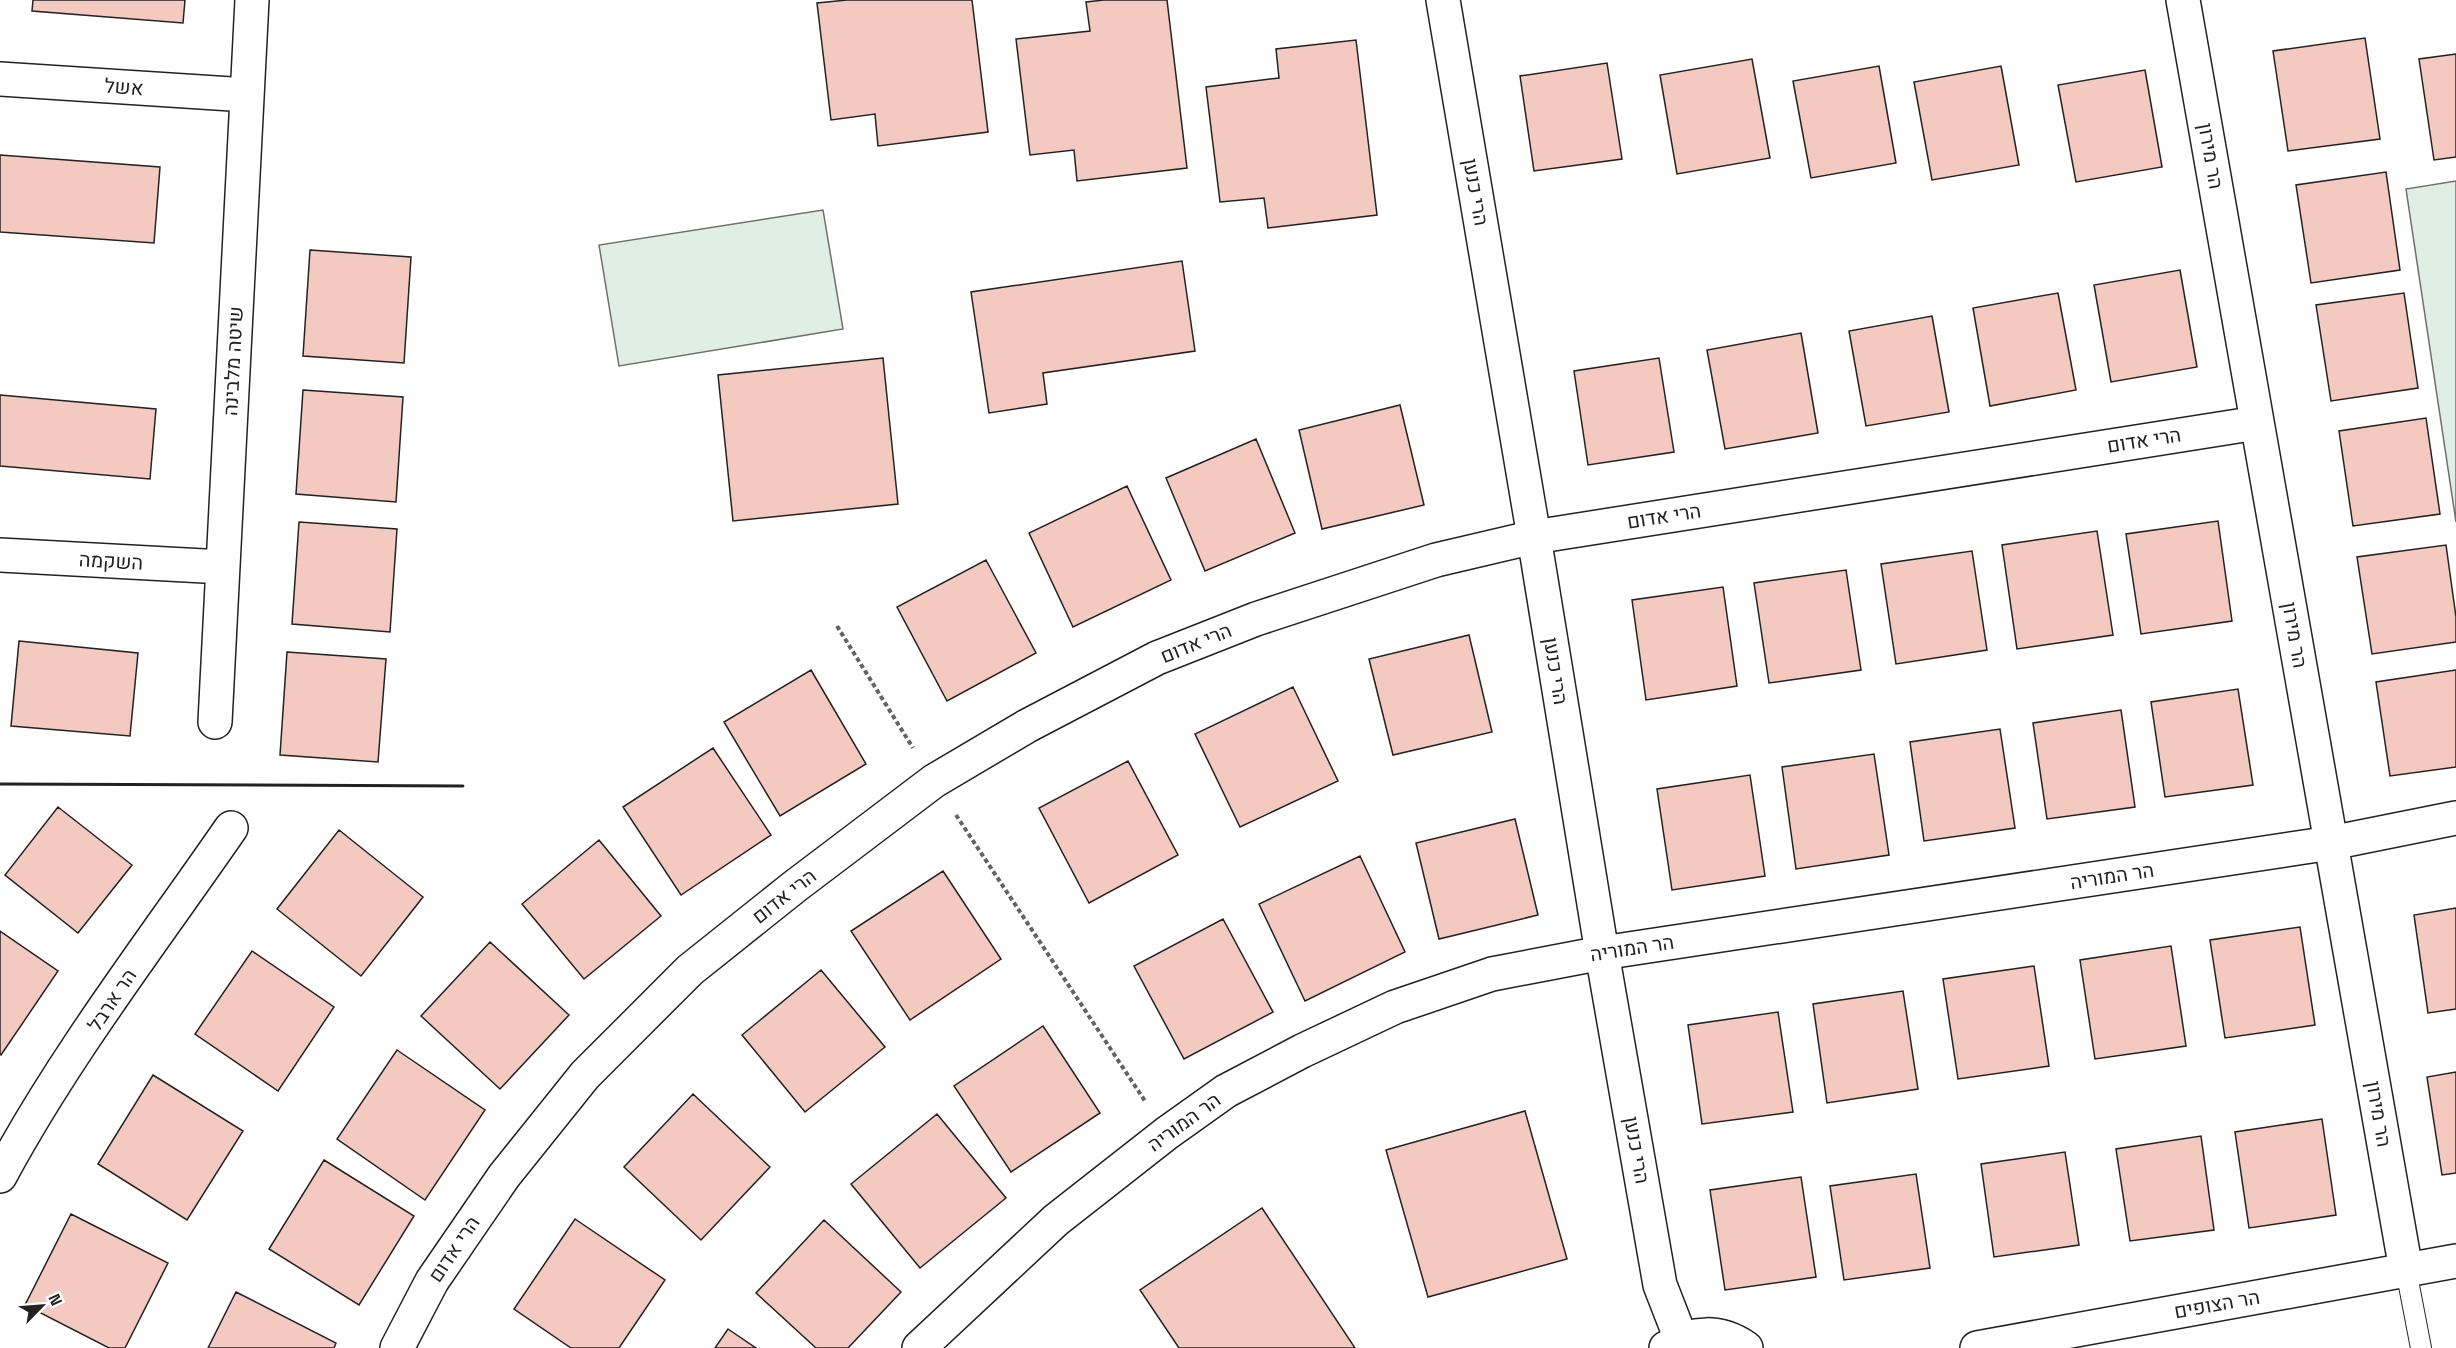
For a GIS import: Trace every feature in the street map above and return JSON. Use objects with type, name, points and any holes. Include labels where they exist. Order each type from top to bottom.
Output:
[{"type":"street","name":"שיטה מלבינה","points":[[215,722],[252,0]]},
{"type":"street","name":"הרי כנען","points":[[1443,0],[1602,952],[1660,1285],[1674,1343]]},
{"type":"street","name":"הר מירון","points":[[2183,0],[2406,1270]]},
{"type":"street","name":"אשל","points":[[0,79],[248,95]]},
{"type":"street","name":"הרי אדום","points":[[397,1348],[432,1281],[504,1176],[585,1075],[690,970],[794,887],[934,781],[1027,726],[1157,658],[1256,619],[1426,563],[1534,537],[2257,423]]},
{"type":"street","name":"השקמה","points":[[0,555],[223,567]]},
{"type":"street","name":"הר המוריה","points":[[919,1348],[1056,1220],[1167,1133],[1227,1091],[1302,1050],[1395,1007],[1492,974],[1602,952],[2331,843],[2456,818]]},
{"type":"street","name":"הר ארבל","points":[[0,1176],[17,1144],[96,1022],[231,828]]},
{"type":"street","name":"הר הצופים","points":[[1977,1348],[2456,1261]]},
{"type":"street","points":[[1674,1343],[1700,1334],[1718,1335],[1737,1341],[1746,1348]]},
{"type":"lane","points":[[2406,1270],[2421,1348]]},
{"type":"path","points":[[837,626],[934,781],[1167,1133]]},
{"type":"green space","points":[[2456,181],[2456,522],[2406,189]]},
{"type":"green space","points":[[823,210],[843,329],[619,366],[599,245]]},
{"type":"building","points":[[33,0],[185,0],[183,23],[32,11]]},
{"type":"building","points":[[847,0],[972,0],[988,132],[878,146],[875,114],[831,120],[817,3]]},
{"type":"building","points":[[1167,0],[1187,168],[1077,181],[1074,150],[1030,155],[1016,39],[1090,31],[1086,2]]},
{"type":"building","points":[[2365,38],[2380,139],[2288,151],[2273,51]]},
{"type":"building","points":[[1356,40],[1377,215],[1268,228],[1264,198],[1220,202],[1206,87],[1279,78],[1276,49]]},
{"type":"building","points":[[2456,54],[2456,157],[2434,160],[2419,59]]},
{"type":"building","points":[[1752,59],[1770,158],[1677,174],[1660,75]]},
{"type":"building","points":[[1607,63],[1622,159],[1534,171],[1520,76]]},
{"type":"building","points":[[1879,66],[1896,163],[1811,178],[1793,81]]},
{"type":"building","points":[[2001,66],[2019,165],[1932,180],[1914,82]]},
{"type":"building","points":[[2145,70],[2162,167],[2076,182],[2058,85]]},
{"type":"building","points":[[0,155],[160,167],[154,243],[0,232]]},
{"type":"building","points":[[2386,172],[2400,270],[2311,283],[2296,185]]},
{"type":"building","points":[[310,250],[411,257],[404,363],[303,356]]},
{"type":"building","points":[[1182,261],[1195,351],[1043,373],[1047,404],[989,413],[971,292]]},
{"type":"building","points":[[2180,270],[2197,367],[2111,382],[2094,285]]},
{"type":"building","points":[[2058,293],[2076,390],[1990,406],[1973,308]]},
{"type":"building","points":[[2404,293],[2418,388],[2331,401],[2316,305]]},
{"type":"building","points":[[1932,316],[1949,412],[1866,426],[1849,331]]},
{"type":"building","points":[[1801,333],[1818,433],[1725,449],[1707,350]]},
{"type":"building","points":[[883,358],[898,504],[733,521],[718,375]]},
{"type":"building","points":[[1659,358],[1674,452],[1588,465],[1574,371]]},
{"type":"building","points":[[303,390],[403,397],[396,502],[296,494]]},
{"type":"building","points":[[0,395],[156,409],[150,479],[0,466]]},
{"type":"building","points":[[1400,405],[1424,505],[1322,529],[1299,430]]},
{"type":"building","points":[[2426,418],[2440,514],[2353,526],[2339,431]]},
{"type":"building","points":[[1256,439],[1295,533],[1205,571],[1166,478]]},
{"type":"building","points":[[1127,486],[1171,580],[1073,627],[1029,533]]},
{"type":"building","points":[[2218,521],[2232,621],[2141,634],[2126,534]]},
{"type":"building","points":[[299,522],[397,529],[390,632],[292,624]]},
{"type":"building","points":[[2097,531],[2113,635],[2017,649],[2002,545]]},
{"type":"building","points":[[2446,545],[2456,617],[2456,642],[2372,654],[2357,557]]},
{"type":"building","points":[[1972,551],[1987,650],[1896,664],[1881,564]]},
{"type":"building","points":[[986,560],[1036,653],[947,701],[897,607]]},
{"type":"building","points":[[1846,570],[1861,670],[1769,683],[1754,583]]},
{"type":"building","points":[[1723,587],[1737,686],[1646,700],[1632,600]]},
{"type":"building","points":[[1469,635],[1492,732],[1393,755],[1369,659]]},
{"type":"building","points":[[19,641],[138,653],[130,736],[11,726]]},
{"type":"building","points":[[287,652],[386,659],[378,762],[280,755]]},
{"type":"building","points":[[811,670],[866,764],[780,816],[724,722]]},
{"type":"building","points":[[2456,670],[2456,767],[2390,776],[2376,682]]},
{"type":"building","points":[[1293,687],[1338,781],[1240,827],[1195,734]]},
{"type":"building","points":[[2238,689],[2253,785],[2165,797],[2151,702]]},
{"type":"building","points":[[2121,710],[2135,807],[2047,819],[2033,723]]},
{"type":"building","points":[[2000,729],[2015,828],[1924,841],[1910,742]]},
{"type":"building","points":[[713,748],[771,835],[681,895],[623,807]]},
{"type":"building","points":[[1874,754],[1889,855],[1796,869],[1782,767]]},
{"type":"building","points":[[1128,761],[1178,855],[1089,903],[1039,808]]},
{"type":"building","points":[[1750,775],[1765,876],[1672,890],[1657,789]]},
{"type":"building","points":[[58,807],[132,865],[78,933],[5,875]]},
{"type":"building","points":[[1515,819],[1538,915],[1439,939],[1416,843]]},
{"type":"building","points":[[339,830],[423,897],[361,976],[277,909]]},
{"type":"building","points":[[599,840],[661,916],[584,979],[522,904]]},
{"type":"building","points":[[1360,856],[1405,952],[1305,1001],[1259,904]]},
{"type":"building","points":[[943,871],[1001,959],[910,1020],[851,931]]},
{"type":"building","points":[[2456,908],[2456,1009],[2428,1013],[2414,915]]},
{"type":"building","points":[[1223,919],[1273,1012],[1184,1059],[1134,966]]},
{"type":"building","points":[[2300,927],[2315,1025],[2225,1038],[2210,940]]},
{"type":"building","points":[[0,931],[58,971],[1,1055],[0,1054]]},
{"type":"building","points":[[490,942],[569,1015],[500,1089],[421,1016]]},
{"type":"building","points":[[2171,946],[2186,1046],[2095,1059],[2080,960]]},
{"type":"building","points":[[252,951],[334,1007],[278,1091],[195,1034]]},
{"type":"building","points":[[2034,966],[2049,1066],[1958,1079],[1943,979]]},
{"type":"building","points":[[821,970],[885,1047],[805,1112],[742,1035]]},
{"type":"building","points":[[1903,991],[1918,1089],[1827,1103],[1813,1004]]},
{"type":"building","points":[[1778,1012],[1793,1112],[1702,1124],[1688,1025]]},
{"type":"building","points":[[1043,1026],[1100,1113],[1011,1172],[954,1086]]},
{"type":"building","points":[[397,1050],[485,1110],[425,1200],[337,1139]]},
{"type":"building","points":[[2456,1072],[2456,1173],[2442,1175],[2427,1077]]},
{"type":"building","points":[[153,1075],[243,1131],[187,1220],[98,1164]]},
{"type":"building","points":[[693,1094],[770,1167],[701,1240],[624,1167]]},
{"type":"building","points":[[1525,1111],[1567,1259],[1428,1297],[1386,1150]]},
{"type":"building","points":[[937,1114],[1006,1198],[920,1268],[851,1184]]},
{"type":"building","points":[[2322,1119],[2336,1215],[2249,1228],[2235,1132]]},
{"type":"building","points":[[2201,1136],[2214,1230],[2130,1241],[2116,1149]]},
{"type":"building","points":[[2065,1152],[2079,1245],[1994,1257],[1981,1164]]},
{"type":"building","points":[[324,1160],[414,1216],[359,1305],[269,1249]]},
{"type":"building","points":[[1916,1174],[1930,1268],[1844,1280],[1830,1186]]},
{"type":"building","points":[[1801,1177],[1816,1277],[1725,1290],[1710,1190]]},
{"type":"building","points":[[1262,1208],[1355,1348],[1179,1348],[1140,1290]]},
{"type":"building","points":[[71,1214],[168,1263],[125,1348],[109,1348],[25,1305]]},
{"type":"building","points":[[575,1219],[665,1280],[619,1348],[571,1348],[514,1309]]},
{"type":"building","points":[[824,1220],[901,1292],[848,1348],[816,1348],[756,1293]]},
{"type":"building","points":[[236,1292],[336,1343],[334,1348],[208,1348]]},
{"type":"building","points":[[728,1329],[756,1348],[715,1348]]},
{"type":"wall","points":[[0,784],[463,786]]}]
